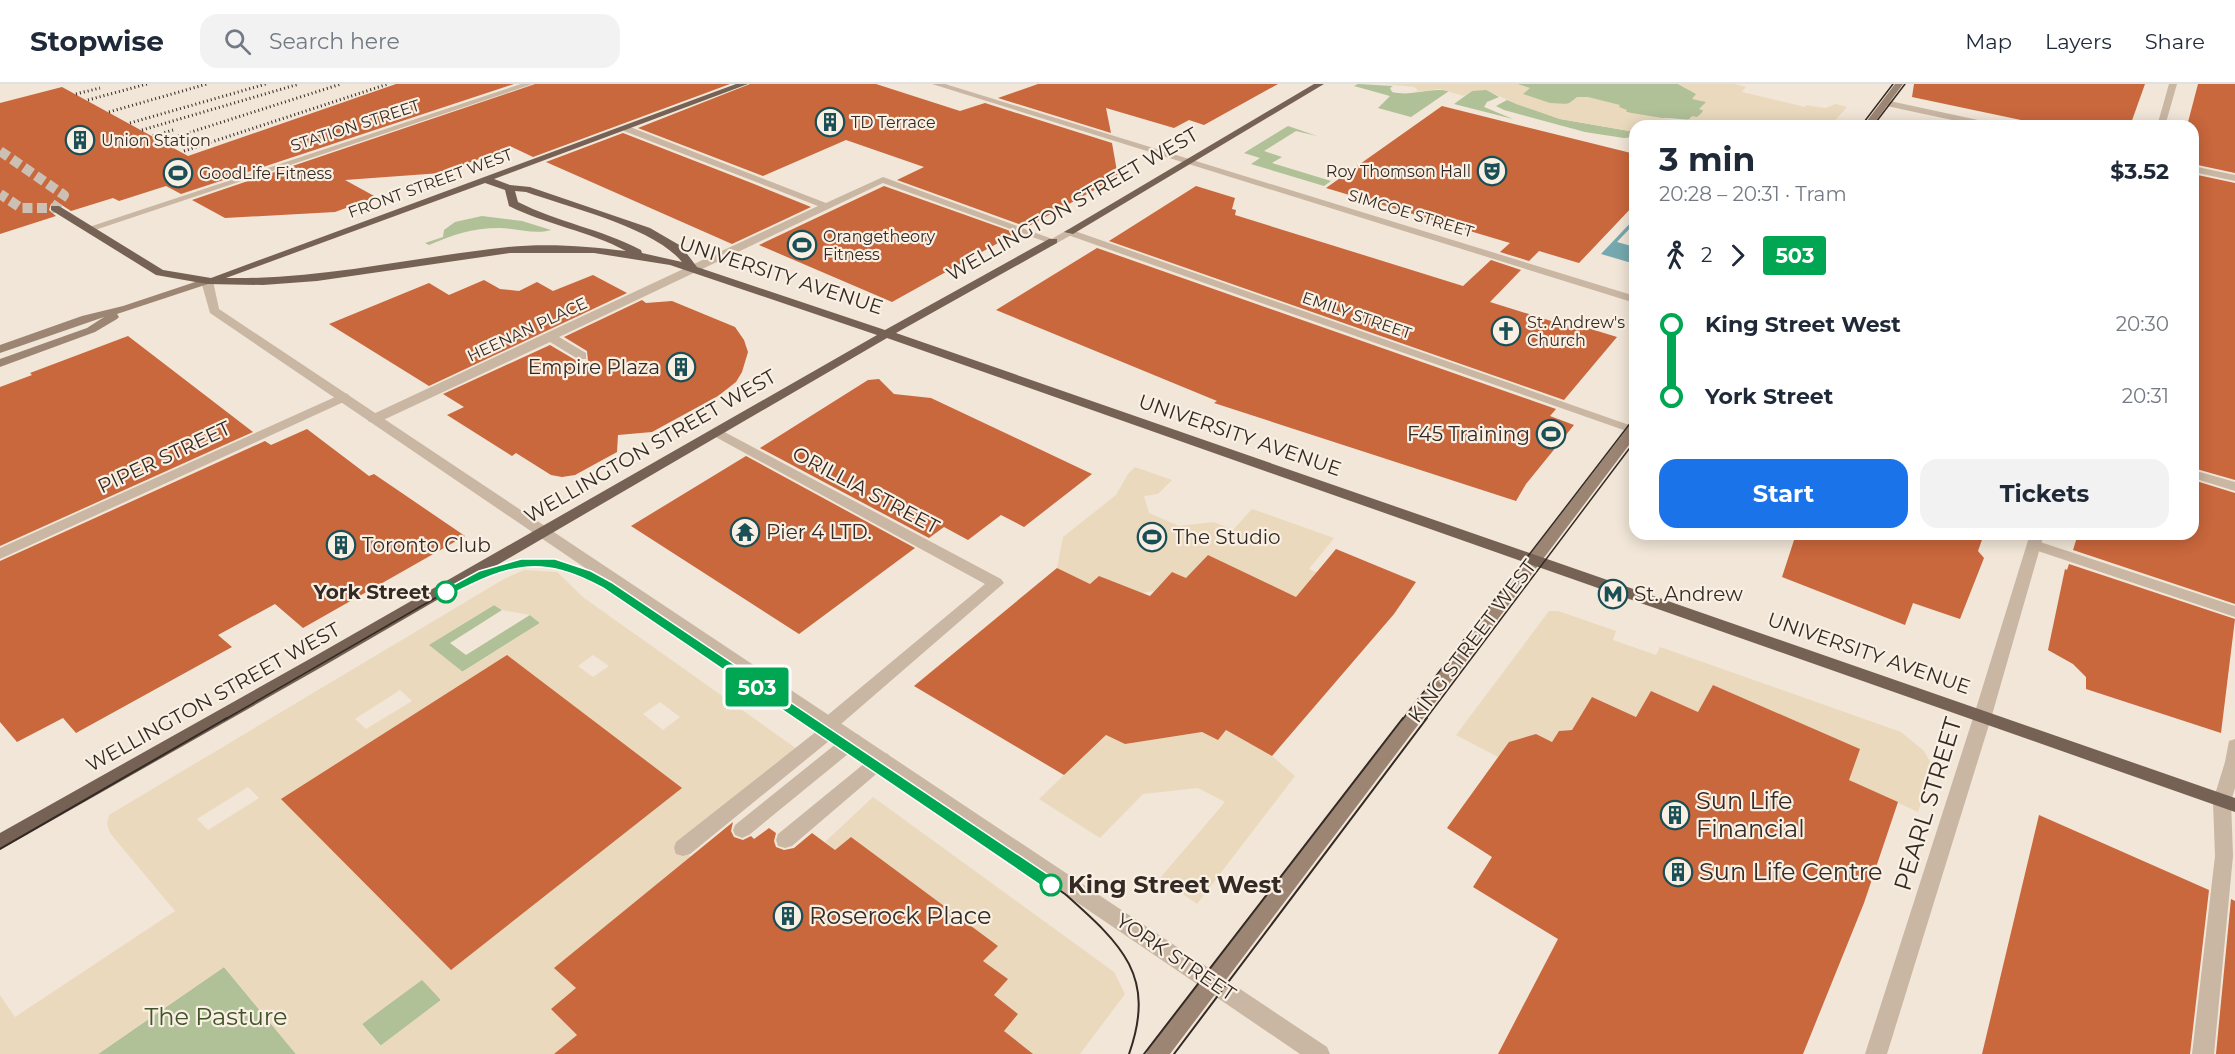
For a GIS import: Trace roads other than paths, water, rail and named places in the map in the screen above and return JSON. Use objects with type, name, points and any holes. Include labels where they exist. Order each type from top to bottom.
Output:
[{"type":"main road","name":"FRONT STREET WEST","points":[[0,349],[86,318],[126,309],[207,281],[627,129],[744,84]]},
{"type":"main road","name":"WELLINGTON STREET WEST","points":[[1069,232],[1320,84]]},
{"type":"main road","points":[[1872,120],[1899,84]]},
{"type":"main road","points":[[487,180],[509,188],[527,189],[645,230],[677,248],[693,268]]},
{"type":"main road","points":[[509,188],[513,204],[527,211],[605,236],[644,255]]},
{"type":"main road","points":[[55,208],[160,273],[207,281]]},
{"type":"main road","name":"WELLINGTON STREET WEST","points":[[0,842],[1053,241]]},
{"type":"main road","name":"UNIVERSITY AVENUE","points":[[207,281],[317,278],[510,250],[563,249],[644,255],[693,268],[887,334],[1533,561],[1983,715],[2229,803]]},
{"type":"main road","name":"FRONT STREET WEST","points":[[0,363],[91,330],[126,309]]},
{"type":"main road","name":"KING STREET WEST","points":[[1157,1054],[1629,436]]},
{"type":"street","name":"STATION STREET","points":[[88,229],[529,84]]},
{"type":"street","name":"SIMCOE STREET","points":[[936,84],[1629,298]]},
{"type":"street","points":[[2163,120],[2174,84]]},
{"type":"street","points":[[1885,103],[1964,120]]},
{"type":"street","points":[[627,129],[828,207]]},
{"type":"street","points":[[2199,170],[2235,178]]},
{"type":"street","name":"HEENAN PLACE","points":[[374,418],[652,290],[693,268],[883,180],[1053,241]]},
{"type":"street","name":"WELLINGTON STREET WEST","points":[[1053,241],[1069,232]]},
{"type":"street","name":"EMILY STREET","points":[[1069,232],[1629,427]]},
{"type":"street","name":"YORK STREET","points":[[207,281],[214,311],[1319,1054]]},
{"type":"street","points":[[550,337],[582,356]]},
{"type":"street","name":"PIPER STREET","points":[[0,554],[344,397]]},
{"type":"street","name":"ORILLIA STREET","points":[[717,432],[996,583],[831,725]]},
{"type":"street","points":[[2199,476],[2235,487]]},
{"type":"street","name":"PEARL STREET","points":[[1876,1054],[1983,715],[2035,540]]},
{"type":"street","points":[[2038,540],[2235,612]]},
{"type":"street","points":[[683,848],[831,725]]},
{"type":"street","points":[[742,830],[853,740]]},
{"type":"street","points":[[2203,1054],[2235,746]]},
{"type":"street","points":[[785,840],[882,759]]},
{"type":"water","points":[[1629,224],[1629,229],[1617,242],[1629,245],[1629,262],[1601,254]]},
{"type":"tunnel","points":[[0,151],[64,195],[55,208],[21,208],[0,194]]},
{"type":"tram line","points":[[1866,120],[1893,84]]},
{"type":"tram line","points":[[1878,120],[1905,84]]},
{"type":"tram line","points":[[1402,720],[1629,425]]},
{"type":"tram line","points":[[1425,720],[1629,449]]},
{"type":"tram line","name":"503","points":[[446,592],[483,573],[521,563],[539,561],[555,563],[586,574],[607,585],[1051,885]]},
{"type":"tram line","points":[[224,720],[463,582],[502,567],[535,562],[552,564],[587,575],[607,585],[807,720]]},
{"type":"tram line","points":[[0,849],[227,718]]},
{"type":"tram line","points":[[804,718],[1065,894],[1103,929],[1128,963],[1136,982],[1139,1003],[1137,1026],[1129,1054]]},
{"type":"tram line","points":[[1144,1054],[1403,718]]},
{"type":"tram line","points":[[1174,1054],[1427,718]]},
{"type":"railway","points":[[88,100],[147,84]]},
{"type":"railway","points":[[109,112],[207,84]]},
{"type":"railway","points":[[130,123],[266,84]]},
{"type":"railway","points":[[142,130],[299,84]]},
{"type":"railway","points":[[163,141],[341,84]]},
{"type":"railway","points":[[184,151],[388,84]]},
{"type":"railway","points":[[76,94],[100,88]]},
{"type":"railway","points":[[153,136],[173,130]]},
{"type":"place","name":"TD Terrace","points":[[830,122]]},
{"type":"place","name":"Union Station","points":[[80,140]]},
{"type":"place","name":"Roy Thomson Hall","points":[[1492,171]]},
{"type":"place","name":"GoodLife Fitness","points":[[178,173]]},
{"type":"place","name":"Orangetheory Fitness","points":[[802,245]]},
{"type":"place","name":"St. Andrew's Church","points":[[1506,331]]},
{"type":"place","name":"Empire Plaza","points":[[681,367]]},
{"type":"place","name":"F45 Training","points":[[1551,434]]},
{"type":"place","name":"Pier 4 LTD.","points":[[745,532]]},
{"type":"place","name":"The Studio","points":[[1152,537]]},
{"type":"place","name":"Toronto Club","points":[[341,545]]},
{"type":"place","name":"York Street","points":[[446,592]]},
{"type":"place","name":"St. Andrew","points":[[1613,594]]},
{"type":"place","name":"Sun Life Financial","points":[[1675,815]]},
{"type":"place","name":"Sun Life Centre","points":[[1678,872]]},
{"type":"place","name":"King Street West","points":[[1051,885]]},
{"type":"place","name":"Roserock Place","points":[[788,916]]},
{"type":"park label","name":"The Pasture","points":[[216,1017]]}]
